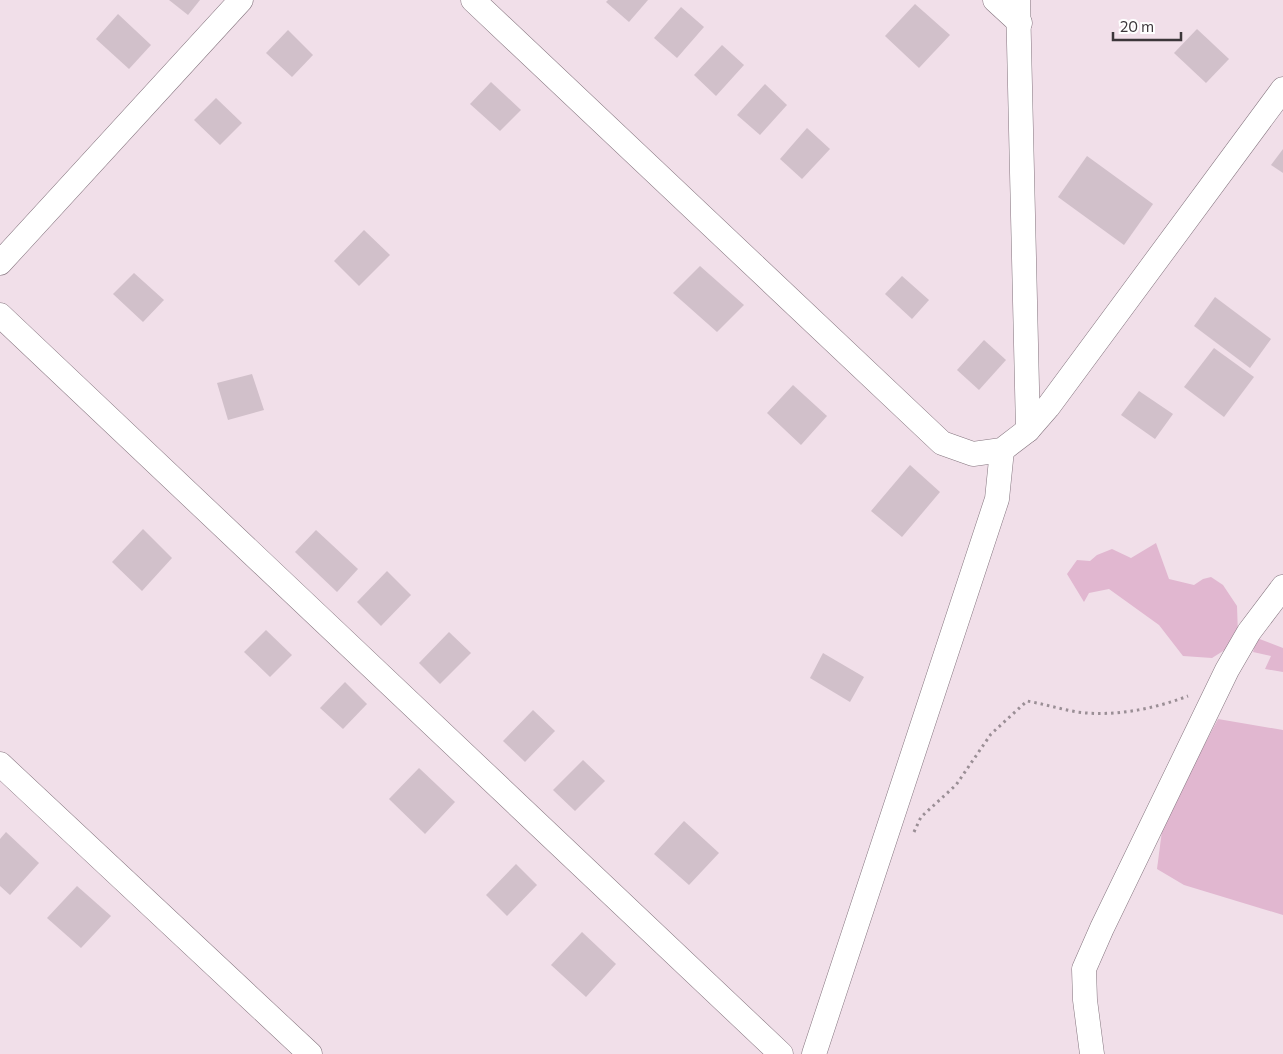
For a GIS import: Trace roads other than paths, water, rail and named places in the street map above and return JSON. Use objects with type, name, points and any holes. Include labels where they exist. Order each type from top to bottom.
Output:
[{"type":"street","points":[[0,263],[241,0]]},
{"type":"street","points":[[473,0],[942,443],[973,454],[1002,450],[1028,430],[1048,407],[1283,88]]},
{"type":"street","points":[[995,0],[1019,11],[1028,430]]},
{"type":"street","points":[[0,315],[780,1054]]},
{"type":"street","points":[[814,1054],[997,498],[1002,450]]},
{"type":"street","points":[[1092,1054],[1085,1000],[1084,969],[1102,928],[1221,684],[1249,632],[1283,587]]},
{"type":"street","points":[[0,764],[310,1054]]}]
